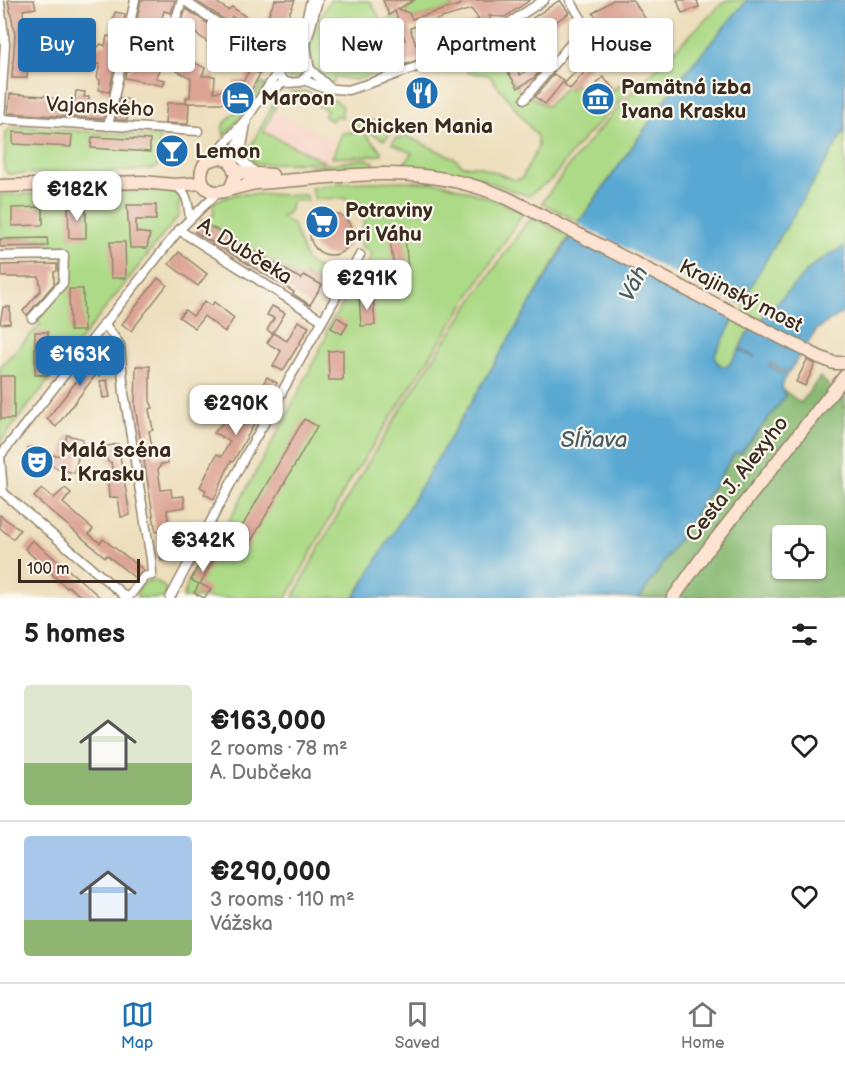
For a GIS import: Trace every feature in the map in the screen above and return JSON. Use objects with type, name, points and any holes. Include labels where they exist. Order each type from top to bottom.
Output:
[{"type":"main road","points":[[0,186],[143,182],[185,176],[201,169],[212,158],[224,157],[243,173],[327,176]]},
{"type":"main road","points":[[231,187],[236,178],[233,166]]},
{"type":"main road","points":[[201,169],[204,185]]},
{"type":"main road","name":"Krajinský most","points":[[327,176],[406,174],[441,177],[482,187],[814,355],[840,363]]},
{"type":"main road","points":[[143,182],[204,185],[218,192],[231,187],[327,176]]},
{"type":"main road","points":[[835,387],[840,363]]},
{"type":"main road","name":"Cesta J. Alexyho","points":[[673,598],[708,549],[845,376]]},
{"type":"street","points":[[108,126],[135,0]]},
{"type":"street","points":[[176,18],[182,0],[209,18]]},
{"type":"street","points":[[306,18],[311,0]]},
{"type":"street","points":[[308,37],[318,0]]},
{"type":"street","points":[[304,80],[318,87],[330,89],[355,88],[454,55],[481,42],[544,0]]},
{"type":"street","points":[[570,0],[582,18]]},
{"type":"street","points":[[0,3],[5,44],[0,120]]},
{"type":"street","points":[[525,99],[569,46]]},
{"type":"street","points":[[308,61],[315,77],[330,89]]},
{"type":"street","points":[[262,98],[284,82],[295,84],[304,80],[310,69]]},
{"type":"street","points":[[212,158],[262,98],[275,72]]},
{"type":"street","points":[[278,72],[284,82]]},
{"type":"street","points":[[233,166],[235,146],[248,117]]},
{"type":"street","points":[[248,117],[240,158],[258,175]]},
{"type":"street","name":"Vajanského","points":[[0,120],[198,131]]},
{"type":"street","points":[[174,185],[182,189],[185,194],[190,218]]},
{"type":"street","name":"A. Dubčeka","points":[[190,218],[204,185]]},
{"type":"street","name":"A. Dubčeka","points":[[0,456],[179,230],[218,192]]},
{"type":"street","name":"A. Dubčeka","points":[[179,230],[322,320]]},
{"type":"street","points":[[0,256],[64,255],[63,283],[32,318]]},
{"type":"street","points":[[170,598],[247,453],[360,255]]},
{"type":"street","points":[[0,456],[2,491],[127,598],[144,578],[152,575],[124,393],[120,345],[104,323]]},
{"type":"shaded area","points":[[273,111],[335,141],[325,162],[264,132]]},
{"type":"green space","points":[[330,0],[370,1],[380,18],[321,18]]},
{"type":"green space","points":[[421,0],[450,0],[453,7],[404,22],[404,18],[391,18],[402,13],[407,19],[407,9]]},
{"type":"green space","points":[[726,0],[747,0],[680,79],[579,222],[542,203],[583,148],[652,72],[673,72],[673,52]]},
{"type":"green space","points":[[320,19],[320,72],[379,73],[356,80],[335,77],[334,83],[327,82],[315,71],[309,51]]},
{"type":"green space","points":[[282,72],[304,72],[298,78],[293,79]]},
{"type":"green space","points":[[508,72],[518,89],[547,106],[565,88],[570,90],[575,84],[587,93],[585,97],[598,108],[619,84],[626,94],[576,147],[552,179],[528,196],[470,175],[401,168],[412,153],[392,144],[396,137],[399,139],[406,136],[454,158],[463,166],[478,166],[515,180],[522,178],[538,147],[537,136],[489,75],[469,73]]},
{"type":"green space","points":[[261,83],[266,85],[224,137],[223,125],[234,113],[244,112]]},
{"type":"green space","points":[[304,91],[336,101],[342,106],[342,118],[336,115],[332,121],[324,117],[327,110],[291,92]]},
{"type":"green space","points":[[275,100],[278,101],[264,132],[325,162],[258,164],[249,159],[248,152]]},
{"type":"green space","points":[[373,120],[391,133],[384,140],[369,132],[366,135],[382,152],[381,155],[332,158],[342,133],[352,132],[360,123]]},
{"type":"green space","points":[[25,127],[160,137],[157,168],[133,171],[8,174],[4,168],[6,133],[10,128]]},
{"type":"green space","points":[[845,130],[845,246],[813,265],[746,335],[734,360],[728,366],[722,366],[716,361],[715,355],[729,325],[760,268]]},
{"type":"green space","points":[[365,159],[374,162],[374,169],[307,167]]},
{"type":"green space","points":[[401,181],[442,183],[498,201],[523,213],[348,484],[287,598],[183,598],[189,579],[207,545],[215,546],[285,419],[327,335],[326,330],[367,267],[372,253],[361,246],[364,220],[345,198],[315,199],[311,188],[342,183]]},
{"type":"green space","points":[[169,190],[183,197],[178,206],[179,215],[0,442],[0,367],[40,325],[38,318],[69,283],[69,253],[64,247],[48,246],[47,238],[0,239],[0,195]]},
{"type":"green space","points":[[236,194],[306,195],[308,201],[292,200],[288,214],[281,217],[293,225],[307,262],[339,282],[334,292],[305,275],[301,279],[201,221],[214,215],[213,202]]},
{"type":"green space","points":[[534,218],[569,236],[512,336],[354,598],[293,598],[346,500],[403,406],[495,267],[527,222]]},
{"type":"green space","points":[[820,377],[833,390],[845,378],[845,598],[640,598],[735,453],[741,453],[785,397],[782,389],[801,403]]},
{"type":"green space","points":[[152,580],[160,583],[166,589],[166,598],[137,598],[141,586]]},
{"type":"water","name":"Sĺňava","points":[[747,0],[845,0],[845,130],[759,272],[715,355],[716,361],[722,366],[728,366],[739,350],[760,360],[757,373],[760,373],[766,364],[787,375],[782,385],[785,397],[741,453],[735,453],[640,598],[354,598],[579,222],[680,79]]},
{"type":"water","points":[[845,246],[845,311],[817,329],[788,373],[767,362],[767,358],[761,359],[740,349],[746,335],[813,265]]},
{"type":"pier","points":[[575,222],[705,289],[744,305],[736,320],[567,233]]},
{"type":"building","points":[[8,0],[34,0],[36,8],[23,10],[23,18],[18,18],[18,72],[27,72],[27,78],[12,78],[15,34]]},
{"type":"building","points":[[141,0],[175,0],[171,13],[164,11],[162,18],[137,18]]},
{"type":"building","points":[[195,0],[213,0],[228,10],[232,7],[247,18],[232,16],[222,18]]},
{"type":"building","points":[[275,0],[295,0],[287,18],[267,18]]},
{"type":"building","points":[[383,0],[414,0],[398,9],[409,13],[412,19],[461,4],[458,0],[530,0],[505,17],[478,18],[471,9],[442,18],[416,18],[416,26],[410,28],[416,45],[416,60],[404,65],[404,18],[397,18],[395,11],[389,15]]},
{"type":"building","points":[[560,0],[569,13],[557,21],[557,18],[533,18]]},
{"type":"building","points":[[613,0],[633,0],[645,18],[596,18],[593,13]]},
{"type":"building","points":[[677,0],[697,0],[699,7],[682,13]]},
{"type":"building","points":[[186,9],[207,23],[207,42],[195,33],[195,18],[183,18]]},
{"type":"building","points":[[115,12],[125,14],[124,18],[114,18]]},
{"type":"building","points":[[108,36],[108,72],[113,72],[109,92],[99,90],[100,81],[97,78],[100,64],[96,64],[96,49],[101,44],[105,46]]},
{"type":"building","points":[[195,63],[205,68],[202,76],[215,76],[214,92],[233,90],[234,81],[244,80],[248,72],[260,74],[244,103],[186,103],[186,97],[190,97],[191,78],[179,72],[195,72]]},
{"type":"building","points":[[126,72],[158,72],[156,78],[165,80],[163,86],[125,78]]},
{"type":"building","points":[[508,72],[518,72],[520,75],[524,72],[539,72],[534,78],[518,88]]},
{"type":"building","points":[[575,72],[585,72],[570,89],[564,84]]},
{"type":"building","points":[[554,74],[564,81],[545,104],[535,97]]},
{"type":"building","points":[[603,77],[614,89],[598,106],[587,96]]},
{"type":"building","points":[[431,85],[434,94],[408,103],[405,94]]},
{"type":"building","points":[[76,91],[85,92],[84,97],[89,97],[88,106],[105,109],[103,119],[8,113],[10,94],[46,96],[60,101],[59,105],[74,106]]},
{"type":"building","points":[[120,98],[130,100],[127,120],[116,120]]},
{"type":"building","points":[[167,103],[189,103],[188,124],[165,123]]},
{"type":"building","points":[[13,132],[72,135],[71,147],[13,144]]},
{"type":"building","points":[[92,137],[150,140],[150,152],[91,148]]},
{"type":"building","points":[[164,141],[183,142],[183,155],[163,154]]},
{"type":"building","points":[[127,205],[156,205],[156,220],[136,220],[136,232],[150,234],[147,248],[130,248]]},
{"type":"building","points":[[86,206],[86,238],[69,238],[68,207]]},
{"type":"building","points":[[43,207],[43,225],[12,226],[12,208]]},
{"type":"building","points":[[331,213],[346,219],[352,234],[346,249],[331,255],[316,249],[310,234],[316,219]]},
{"type":"building","points":[[201,221],[301,279],[304,275],[322,285],[310,305],[293,294],[294,292],[195,232]]},
{"type":"building","points":[[47,238],[48,246],[0,247],[0,239]]},
{"type":"building","points":[[405,238],[408,268],[394,269],[390,240]]},
{"type":"building","points":[[110,242],[125,242],[126,278],[111,278]]},
{"type":"building","points":[[179,252],[207,274],[198,286],[169,264]]},
{"type":"building","points":[[57,264],[54,284],[27,315],[23,311],[41,290],[39,277],[2,277],[2,265]]},
{"type":"building","points":[[158,278],[167,285],[131,331],[122,324]]},
{"type":"building","points":[[69,289],[83,289],[84,331],[70,331]]},
{"type":"building","points":[[373,295],[375,325],[361,326],[359,296]]},
{"type":"building","points":[[205,301],[212,306],[214,302],[234,318],[225,332],[204,316],[195,328],[179,317],[185,310],[193,316]]},
{"type":"building","points":[[272,306],[285,313],[273,333],[287,341],[298,321],[309,327],[283,371],[273,366],[281,351],[267,343],[273,334],[267,330],[274,318],[267,315]]},
{"type":"building","points":[[3,307],[10,307],[10,323],[0,324]]},
{"type":"building","points":[[337,317],[348,324],[342,334],[331,328]]},
{"type":"building","points":[[35,332],[48,332],[49,375],[35,375]]},
{"type":"building","points":[[101,350],[112,359],[99,376],[98,372],[56,427],[47,419]]},
{"type":"building","points":[[343,350],[343,380],[329,380],[328,351]]},
{"type":"building","points":[[807,360],[815,364],[805,386],[796,382]]},
{"type":"building","points":[[136,366],[150,366],[150,401],[153,408],[149,409],[153,430],[149,431],[154,458],[167,456],[168,463],[161,464],[158,470],[161,490],[171,489],[172,497],[184,496],[185,507],[167,510],[169,530],[156,532],[135,407]]},
{"type":"building","points":[[0,376],[14,376],[14,419],[1,419]]},
{"type":"building","points":[[267,377],[277,383],[233,462],[231,461],[214,499],[204,494],[206,490],[200,487],[217,454],[222,456],[230,441],[214,433],[224,421],[230,424],[243,397],[253,402]]},
{"type":"building","points":[[107,380],[110,397],[103,398],[100,381]]},
{"type":"building","points":[[304,419],[317,426],[245,552],[232,544]]},
{"type":"building","points":[[67,435],[83,439],[74,473],[56,468],[49,462],[39,474],[30,474],[28,448],[37,447],[37,456],[62,455]]},
{"type":"building","points":[[118,444],[130,515],[121,517],[118,497],[109,498],[108,482],[114,481],[111,462],[108,462],[103,447]]},
{"type":"building","points":[[42,488],[54,498],[65,488],[71,493],[63,503],[93,529],[89,534],[100,543],[103,539],[144,570],[135,578],[107,555],[105,557],[34,497]]},
{"type":"building","points":[[0,515],[20,530],[13,539],[0,528]]},
{"type":"building","points":[[32,540],[101,598],[83,598],[68,586],[67,588],[25,549]]},
{"type":"building","points":[[170,545],[173,559],[161,561],[159,549]]},
{"type":"building","points":[[206,549],[214,553],[212,557],[215,558],[200,584],[211,589],[204,598],[194,593],[199,584],[191,580]]},
{"type":"waterway","points":[[750,383],[772,340]]},
{"type":"place","name":"Chicken Mania","points":[[422,93]]},
{"type":"place","name":"Maroon","points":[[238,98]]},
{"type":"place","name":"Pamätná izba Ivana Krasku","points":[[598,99]]},
{"type":"place","name":"Lemon","points":[[172,151]]},
{"type":"place","name":"Potraviny pri Váhu","points":[[322,222]]},
{"type":"place","name":"Malá scéna I. Krasku","points":[[37,462]]},
{"type":"water label","name":"Váh","points":[[634,284]]}]
